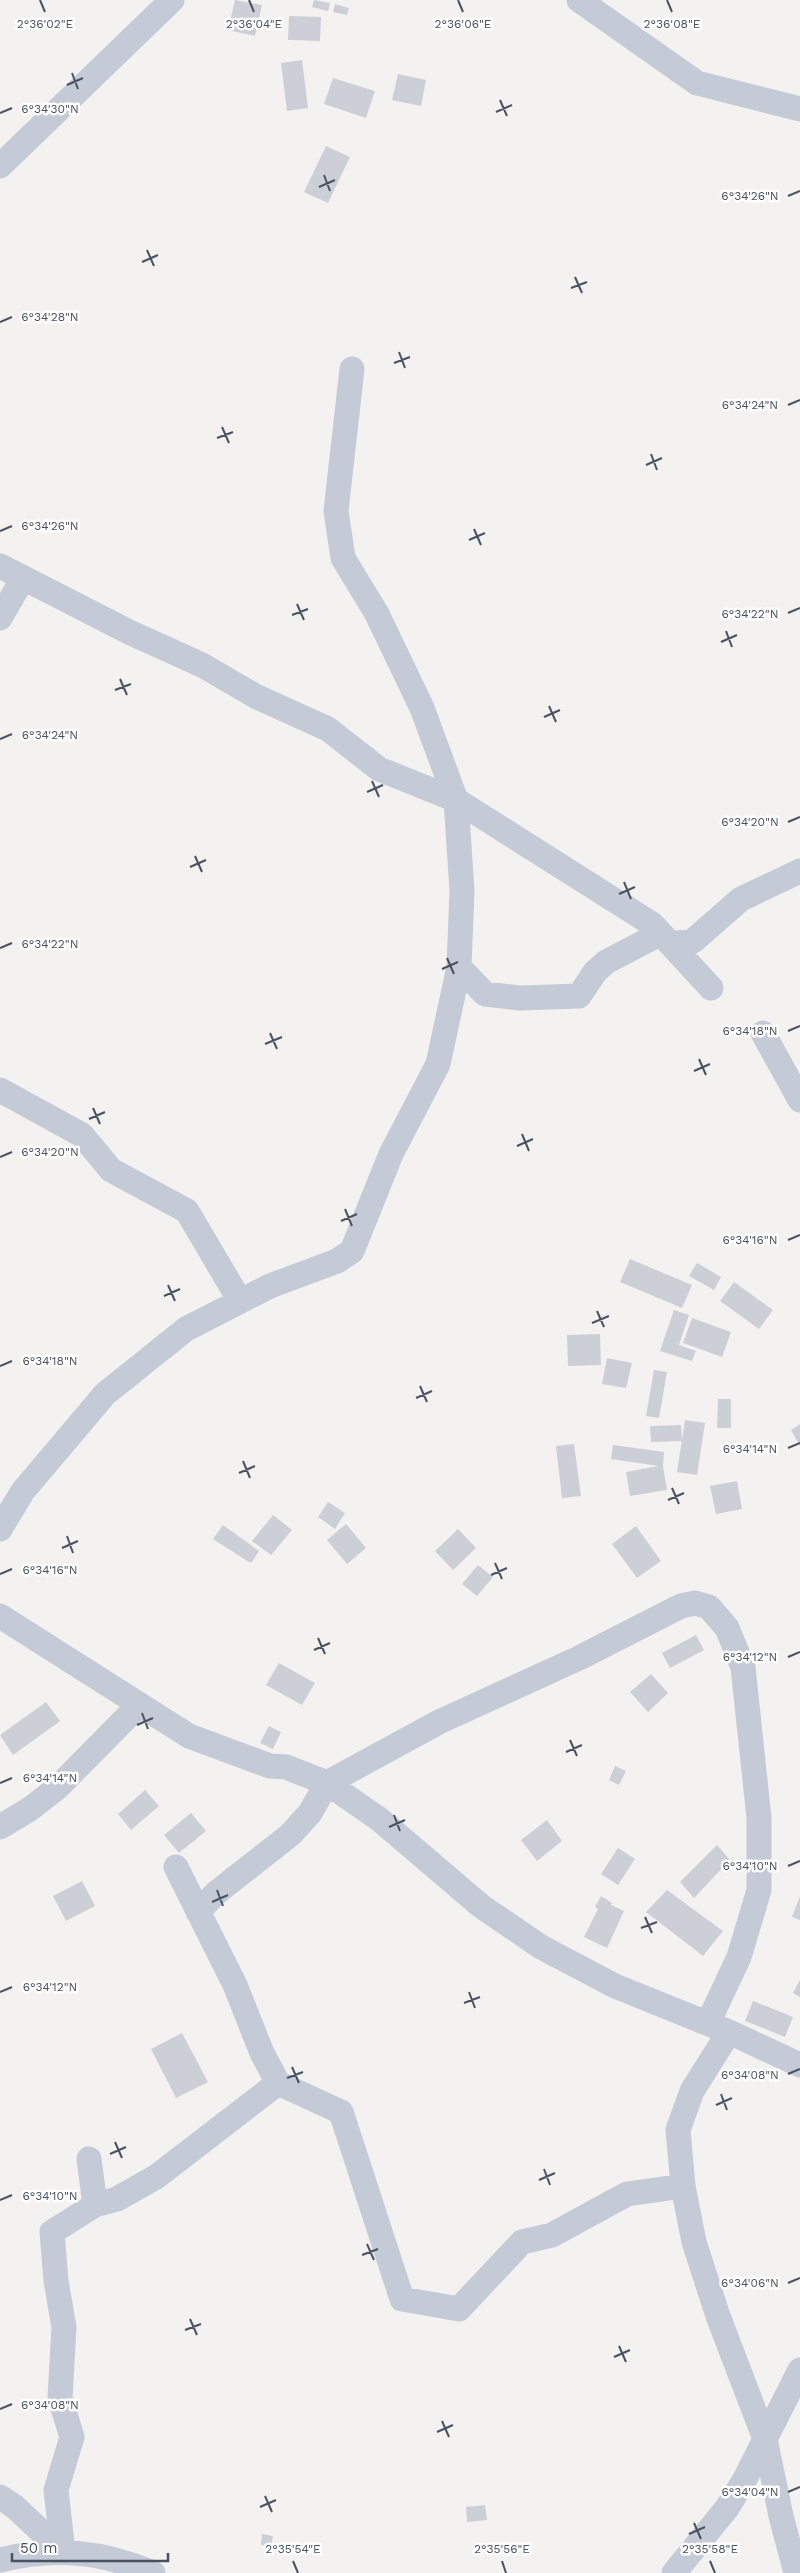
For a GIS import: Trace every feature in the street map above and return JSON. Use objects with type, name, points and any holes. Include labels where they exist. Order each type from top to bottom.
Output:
[{"type":"street","points":[[0,166],[172,0]]},
{"type":"street","points":[[579,0],[697,83],[800,109]]},
{"type":"street","points":[[0,1529],[23,1491],[105,1394],[186,1329],[270,1286],[337,1261],[352,1251],[391,1154],[438,1064],[459,967],[462,891],[456,800],[422,708],[377,614],[344,558],[336,511],[352,369]]},
{"type":"street","points":[[0,566],[129,632],[202,665],[257,697],[328,730],[378,768],[456,800],[652,924],[712,988]]},
{"type":"street","points":[[0,618],[22,578]]},
{"type":"street","points":[[671,944],[693,941],[741,899],[800,872]]},
{"type":"street","points":[[459,967],[485,994],[520,998],[579,996],[595,972],[606,962],[650,939],[652,924]]},
{"type":"street","points":[[763,1033],[800,1100]]},
{"type":"street","points":[[0,1090],[82,1135],[112,1170],[186,1211],[240,1301]]},
{"type":"street","points":[[198,1912],[216,1892],[290,1834],[310,1813],[327,1783],[439,1722],[579,1658],[681,1606],[694,1603],[710,1608],[727,1628],[743,1667],[759,1827],[759,1890],[718,2028],[678,2130],[683,2186],[694,2242],[718,2316],[765,2439],[796,2570]]},
{"type":"street","points":[[0,1616],[189,1736],[270,1766],[286,1767],[327,1783],[379,1819],[481,1906],[541,1947],[615,1986],[718,2028],[800,2065]]},
{"type":"street","points":[[0,1827],[30,1809],[57,1788],[139,1705]]},
{"type":"street","points":[[176,1867],[187,1885],[198,1912],[235,1985],[251,2020],[262,2053],[278,2083],[341,2112],[402,2299],[459,2309],[522,2242],[552,2235],[627,2194],[683,2186]]},
{"type":"street","points":[[64,2552],[56,2490],[72,2437],[60,2398],[64,2327],[56,2281],[52,2232],[95,2206],[117,2199],[156,2178],[278,2083]]},
{"type":"street","points":[[89,2159],[95,2206]]},
{"type":"street","points":[[674,2573],[727,2508],[800,2370]]},
{"type":"street","points":[[0,2497],[15,2507],[64,2552]]},
{"type":"street","points":[[0,2560],[64,2552],[110,2557],[153,2573]]},
{"type":"building","points":[[235,0],[262,5],[255,36],[228,30]]},
{"type":"building","points":[[314,0],[330,3],[328,11],[312,7]]},
{"type":"building","points":[[335,4],[349,8],[347,15],[333,12]]},
{"type":"building","points":[[289,16],[321,17],[320,41],[288,40]]},
{"type":"building","points":[[302,60],[308,108],[287,111],[281,63]]},
{"type":"building","points":[[398,74],[426,80],[421,106],[392,100]]},
{"type":"building","points":[[333,78],[375,91],[366,118],[324,104]]},
{"type":"building","points":[[326,146],[350,157],[328,203],[304,192]]},
{"type":"building","points":[[630,1259],[692,1285],[682,1308],[620,1282]]},
{"type":"building","points":[[697,1263],[721,1277],[714,1290],[689,1276]]},
{"type":"building","points":[[734,1282],[773,1310],[759,1329],[720,1301]]},
{"type":"building","points":[[674,1310],[689,1315],[679,1345],[696,1351],[692,1361],[660,1351]]},
{"type":"building","points":[[692,1318],[731,1332],[722,1357],[683,1343]]},
{"type":"building","points":[[600,1334],[601,1365],[568,1366],[567,1335]]},
{"type":"building","points":[[607,1358],[632,1363],[626,1388],[602,1384]]},
{"type":"building","points":[[654,1370],[667,1372],[659,1418],[646,1416]]},
{"type":"building","points":[[718,1399],[731,1399],[731,1428],[717,1428]]},
{"type":"building","points":[[685,1420],[705,1423],[697,1475],[677,1472]]},
{"type":"building","points":[[800,1424],[800,1446],[791,1430]]},
{"type":"building","points":[[681,1425],[682,1441],[651,1442],[650,1426]]},
{"type":"building","points":[[574,1444],[581,1496],[562,1498],[556,1446]]},
{"type":"building","points":[[613,1445],[664,1452],[663,1466],[667,1490],[630,1496],[626,1472],[659,1466],[611,1459]]},
{"type":"building","points":[[737,1481],[742,1509],[716,1514],[710,1486]]},
{"type":"building","points":[[328,1502],[345,1513],[335,1529],[318,1517]]},
{"type":"building","points":[[273,1515],[292,1530],[271,1555],[252,1541]]},
{"type":"building","points":[[346,1524],[366,1548],[347,1564],[327,1540]]},
{"type":"building","points":[[223,1525],[259,1551],[252,1562],[249,1562],[213,1539]]},
{"type":"building","points":[[636,1526],[661,1561],[637,1578],[612,1544]]},
{"type":"building","points":[[458,1529],[476,1548],[453,1570],[435,1551]]},
{"type":"building","points":[[478,1565],[493,1577],[477,1596],[462,1584]]},
{"type":"building","points":[[696,1635],[704,1650],[670,1668],[662,1653]]},
{"type":"building","points":[[279,1663],[315,1683],[302,1705],[266,1685]]},
{"type":"building","points":[[651,1674],[668,1693],[648,1712],[630,1692]]},
{"type":"building","points":[[46,1702],[60,1721],[13,1755],[0,1735]]},
{"type":"building","points":[[269,1726],[281,1732],[273,1749],[260,1743]]},
{"type":"building","points":[[615,1766],[626,1771],[619,1785],[609,1780]]},
{"type":"building","points":[[145,1790],[159,1806],[131,1830],[118,1814]]},
{"type":"building","points":[[191,1813],[206,1831],[179,1853],[164,1835]]},
{"type":"building","points":[[547,1820],[562,1841],[537,1861],[521,1840]]},
{"type":"building","points":[[717,1845],[730,1860],[694,1898],[680,1882]]},
{"type":"building","points":[[618,1848],[635,1859],[618,1885],[601,1874]]},
{"type":"building","points":[[82,1881],[95,1906],[66,1921],[53,1896]]},
{"type":"building","points":[[667,1890],[723,1931],[703,1956],[646,1912]]},
{"type":"building","points":[[601,1896],[612,1903],[611,1905],[624,1911],[607,1948],[584,1937],[598,1909],[595,1907]]},
{"type":"building","points":[[800,1896],[800,1920],[792,1917]]},
{"type":"building","points":[[800,1980],[800,1997],[793,1993]]},
{"type":"building","points":[[753,2001],[793,2017],[785,2037],[745,2021]]},
{"type":"building","points":[[182,2033],[208,2082],[176,2098],[151,2049]]},
{"type":"building","points":[[485,2505],[487,2520],[467,2522],[466,2507]]},
{"type":"building","points":[[262,2534],[273,2536],[271,2547],[261,2545]]}]
